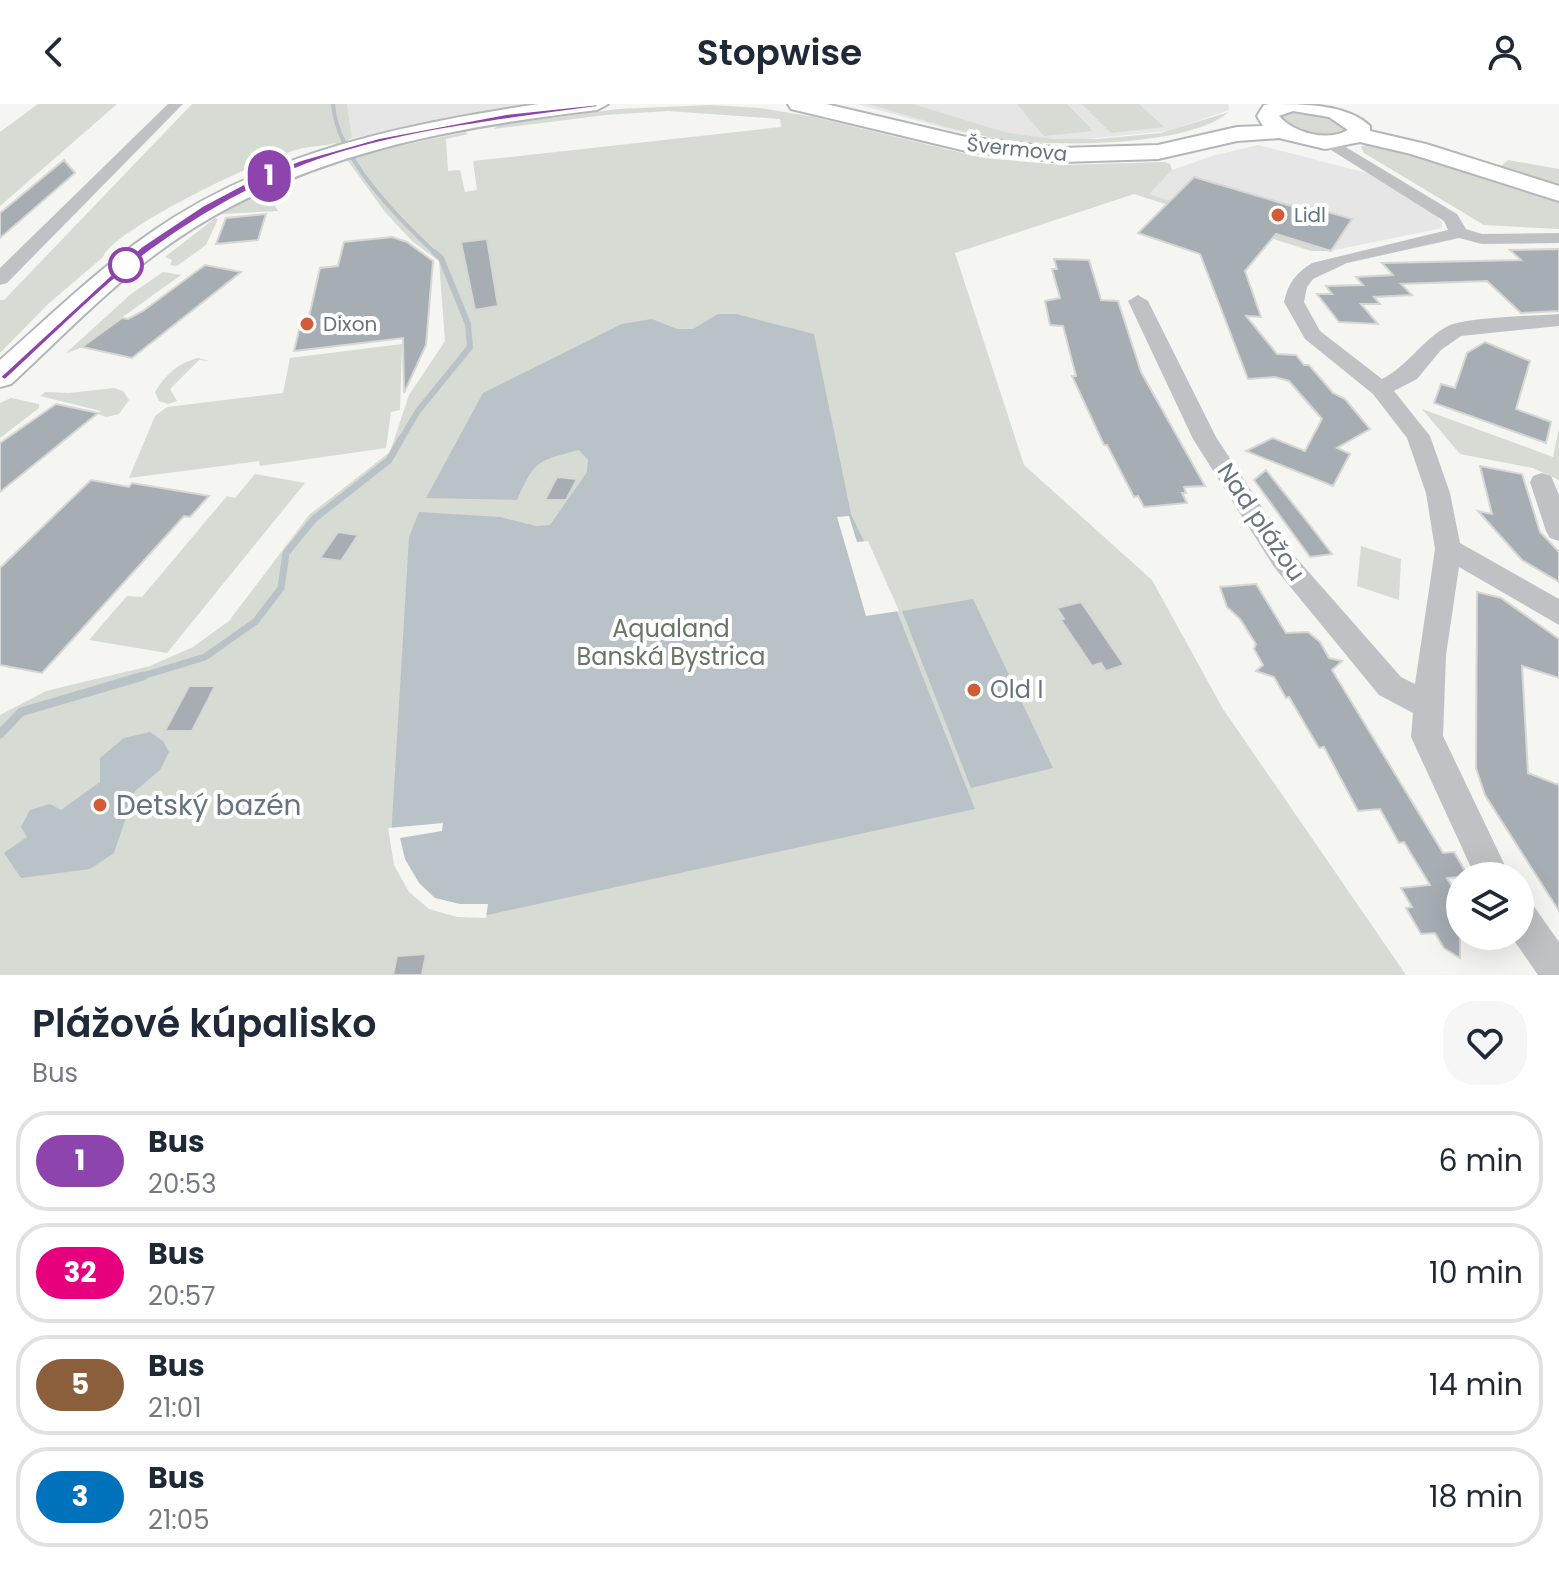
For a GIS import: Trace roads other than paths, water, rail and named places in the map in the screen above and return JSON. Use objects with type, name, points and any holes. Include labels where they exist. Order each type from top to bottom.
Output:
[{"type":"street","points":[[0,279],[176,104]]},
{"type":"street","points":[[1,375],[134,258],[182,224],[259,180],[348,149],[480,121],[597,104]]},
{"type":"street","name":"Švermova","points":[[799,104],[966,144],[1037,153],[1095,156],[1158,152],[1237,134],[1305,104],[1339,113],[1349,140]]},
{"type":"street","points":[[1278,116],[1349,140],[1418,149],[1559,194]]},
{"type":"street","points":[[1349,140],[1451,218],[1459,233]]},
{"type":"street","points":[[1486,862],[1427,737],[1432,655],[1448,549],[1438,493],[1418,436],[1381,389],[1312,335],[1294,302],[1297,287],[1306,275],[1342,259],[1459,233],[1482,239],[1559,238]]},
{"type":"street","name":"Nad plážou","points":[[1138,301],[1205,439],[1283,560],[1390,686],[1429,706]]},
{"type":"street","points":[[1381,389],[1409,374],[1434,345],[1455,330],[1559,320]]},
{"type":"street","points":[[1542,482],[1559,531]]},
{"type":"street","points":[[1448,549],[1534,596],[1559,614]]},
{"type":"street","points":[[1534,938],[1559,974]]},
{"type":"waterway","points":[[333,104],[345,145],[357,166],[404,223],[436,254]]},
{"type":"waterway","points":[[400,441],[418,411],[470,347],[468,324],[441,258],[434,252]]},
{"type":"waterway","points":[[136,678],[205,657],[256,621],[281,588],[286,553],[314,519],[389,460],[401,439]]},
{"type":"waterway","points":[[0,734],[21,712],[143,676]]},
{"type":"place","name":"Lidl","points":[[1278,215]]},
{"type":"place","name":"Dixon","points":[[307,324]]},
{"type":"place","name":"Old I","points":[[974,690]]},
{"type":"place","name":"Detský bazén","points":[[100,805]]},
{"type":"park label","name":"Aqualand Banská Bystrica","points":[[671,643]]}]
